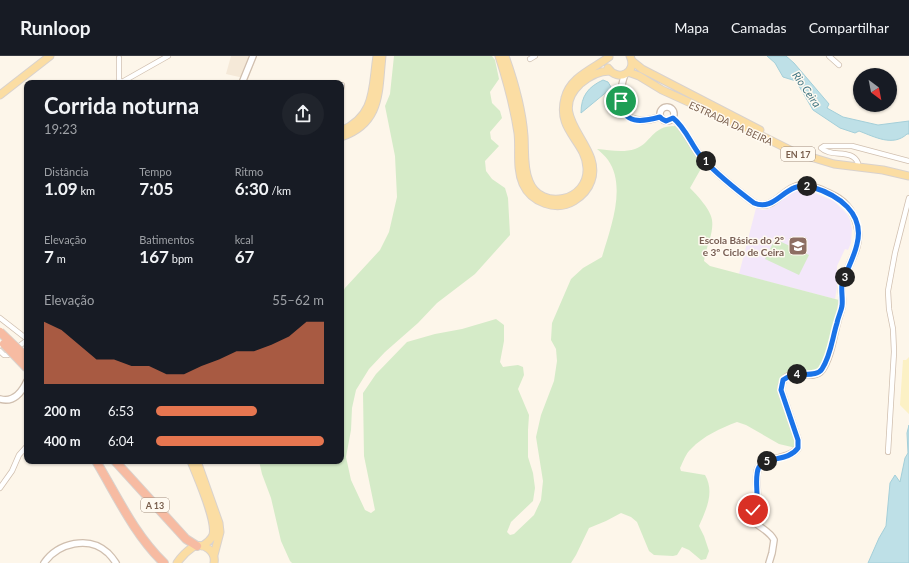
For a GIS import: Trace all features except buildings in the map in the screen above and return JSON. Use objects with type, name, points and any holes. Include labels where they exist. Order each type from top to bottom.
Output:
[{"type":"highway","points":[[0,332],[24,355]]},
{"type":"highway","points":[[0,341],[24,365]]},
{"type":"highway","name":"A 13","points":[[98,464],[138,532],[164,563]]},
{"type":"highway","name":"A 13","points":[[118,464],[196,547]]},
{"type":"main road","points":[[0,95],[50,56]]},
{"type":"main road","points":[[344,129],[356,122],[364,114],[370,104],[377,56]]},
{"type":"main road","points":[[344,136],[361,126],[374,108],[379,93],[382,56]]},
{"type":"main road","points":[[499,56],[512,100],[517,128],[521,180],[525,188],[534,198],[542,203],[552,205],[562,205],[573,202],[586,192],[591,183],[593,173],[593,163],[587,148],[572,124],[569,115],[570,102],[574,91],[586,80],[597,73],[612,73],[618,76],[627,73],[631,69],[631,58]]},
{"type":"main road","points":[[505,56],[517,97],[523,126],[528,179],[532,187],[539,194],[548,199],[559,200],[578,192],[584,184],[587,172],[585,158],[570,134],[565,121],[564,103],[566,94],[574,82],[583,74],[609,57]]},
{"type":"main road","points":[[609,57],[607,64],[612,73]]},
{"type":"main road","name":"ESTRADA DA BEIRA","points":[[631,58],[638,67],[802,151],[836,160],[881,166],[908,173]]},
{"type":"main road","name":"ESTRADA DA BEIRA","points":[[627,73],[642,78],[662,90],[750,130],[788,150],[807,157],[834,164],[908,173]]},
{"type":"main road","points":[[177,563],[196,547],[210,541],[214,525],[192,464]]},
{"type":"main road","points":[[198,464],[219,523],[220,532],[214,555],[214,563]]},
{"type":"main road","points":[[196,547],[210,550],[214,555]]},
{"type":"street","points":[[126,80],[168,56]]},
{"type":"street","points":[[243,80],[253,56]]},
{"type":"street","points":[[530,59],[535,56]]},
{"type":"street","points":[[829,56],[839,65]]},
{"type":"street","points":[[118,58],[119,80]]},
{"type":"street","points":[[612,73],[621,87]]},
{"type":"street","points":[[627,73],[621,87],[622,107],[629,118],[640,121],[660,117],[666,121],[673,118]]},
{"type":"street","points":[[660,117],[659,113],[661,109],[667,106],[671,108],[673,111],[673,118],[681,125],[702,157],[729,183],[754,203],[767,205],[795,187],[806,185],[835,196],[844,203],[855,217],[858,229],[859,237],[857,245],[843,284],[842,305],[834,333],[833,346],[822,370],[814,374],[792,374],[783,380],[781,385],[781,390],[798,440],[798,448],[790,455],[762,463],[757,473],[757,496],[752,516],[756,523],[768,531],[774,540],[769,563]]},
{"type":"street","points":[[858,163],[852,155],[825,151],[821,148],[824,146],[852,146],[909,161]]},
{"type":"street","points":[[888,452],[894,352],[893,329],[889,309],[888,291],[895,253],[909,198]]},
{"type":"street","points":[[0,318],[24,337]]},
{"type":"street","points":[[0,351],[4,355],[8,355],[24,342]]},
{"type":"street","points":[[0,400],[13,398],[21,391],[24,386]]},
{"type":"street","points":[[0,488],[12,471],[19,454],[24,449]]},
{"type":"street","points":[[44,563],[53,552],[78,543],[101,548],[108,553],[116,563]]},
{"type":"shaded area","points":[[231,56],[257,56],[248,79],[226,74]]},
{"type":"shaded area","name":"Escola Básica do 2º e 3º Ciclo de Ceira","points":[[808,189],[834,201],[847,214],[850,220],[852,229],[851,243],[848,250],[845,249],[837,266],[837,287],[835,299],[739,274],[756,208],[762,210],[769,209],[793,191]]},
{"type":"green space","points":[[394,56],[492,56],[495,60],[499,79],[490,92],[492,103],[500,111],[502,118],[490,132],[491,139],[499,146],[485,161],[486,171],[492,179],[505,188],[508,198],[510,235],[475,274],[437,303],[418,323],[385,352],[369,369],[356,390],[352,408],[351,430],[346,457],[351,480],[365,510],[371,513],[375,510],[364,456],[363,393],[376,374],[407,342],[496,319],[504,325],[504,341],[500,362],[503,367],[518,365],[523,367],[524,375],[518,389],[529,415],[528,457],[533,473],[535,488],[533,501],[511,522],[507,532],[510,535],[514,534],[534,515],[541,500],[543,481],[536,437],[541,415],[554,381],[557,361],[556,349],[551,340],[552,323],[571,279],[583,268],[602,257],[615,208],[617,195],[614,171],[608,160],[597,149],[621,151],[635,149],[645,143],[661,129],[675,126],[703,165],[690,188],[706,207],[712,220],[712,230],[704,261],[710,266],[839,300],[830,345],[819,370],[789,372],[781,377],[777,387],[796,439],[796,448],[779,444],[746,425],[737,422],[701,440],[689,451],[685,458],[680,468],[681,471],[705,475],[708,481],[708,501],[699,526],[709,551],[706,559],[701,560],[689,550],[682,547],[677,555],[654,555],[649,551],[637,522],[631,517],[621,513],[589,528],[571,563],[292,563],[290,561],[281,541],[271,498],[260,464],[344,464],[344,290],[380,250],[389,232],[397,197],[395,156],[385,106],[390,94]]},
{"type":"green space","points":[[775,239],[809,255],[799,275],[765,259]]},
{"type":"sand","points":[[909,357],[909,414],[900,405],[903,360],[906,360]]},
{"type":"water","name":"Rio Ceira","points":[[767,56],[786,56],[794,63],[829,104],[827,108],[843,117],[878,125],[909,121],[909,134],[896,140],[884,140],[859,131],[855,133],[840,128],[813,110],[796,81],[783,77],[775,63]]},
{"type":"water","points":[[603,80],[608,82],[611,87],[609,90],[581,113],[582,102],[586,93],[589,89]]},
{"type":"water","points":[[909,425],[909,563],[868,563],[886,526],[890,483],[895,475],[900,482],[905,458],[908,453],[907,433]]},
{"type":"place","name":"Escola Básica do 2º e 3º Ciclo de Ceira","points":[[798,246]]},
{"type":"route","points":[[621,101],[623,110],[627,116],[635,120],[651,120],[660,117],[666,121],[669,121],[673,118],[681,125],[702,157],[729,183],[754,203],[767,205],[789,190],[800,185],[806,185],[835,196],[844,203],[855,217],[859,237],[843,284],[842,305],[834,333],[833,346],[822,370],[814,374],[792,374],[783,380],[781,385],[781,390],[798,440],[798,448],[790,455],[767,461],[762,463],[759,467],[757,473],[757,496],[753,510]]}]
